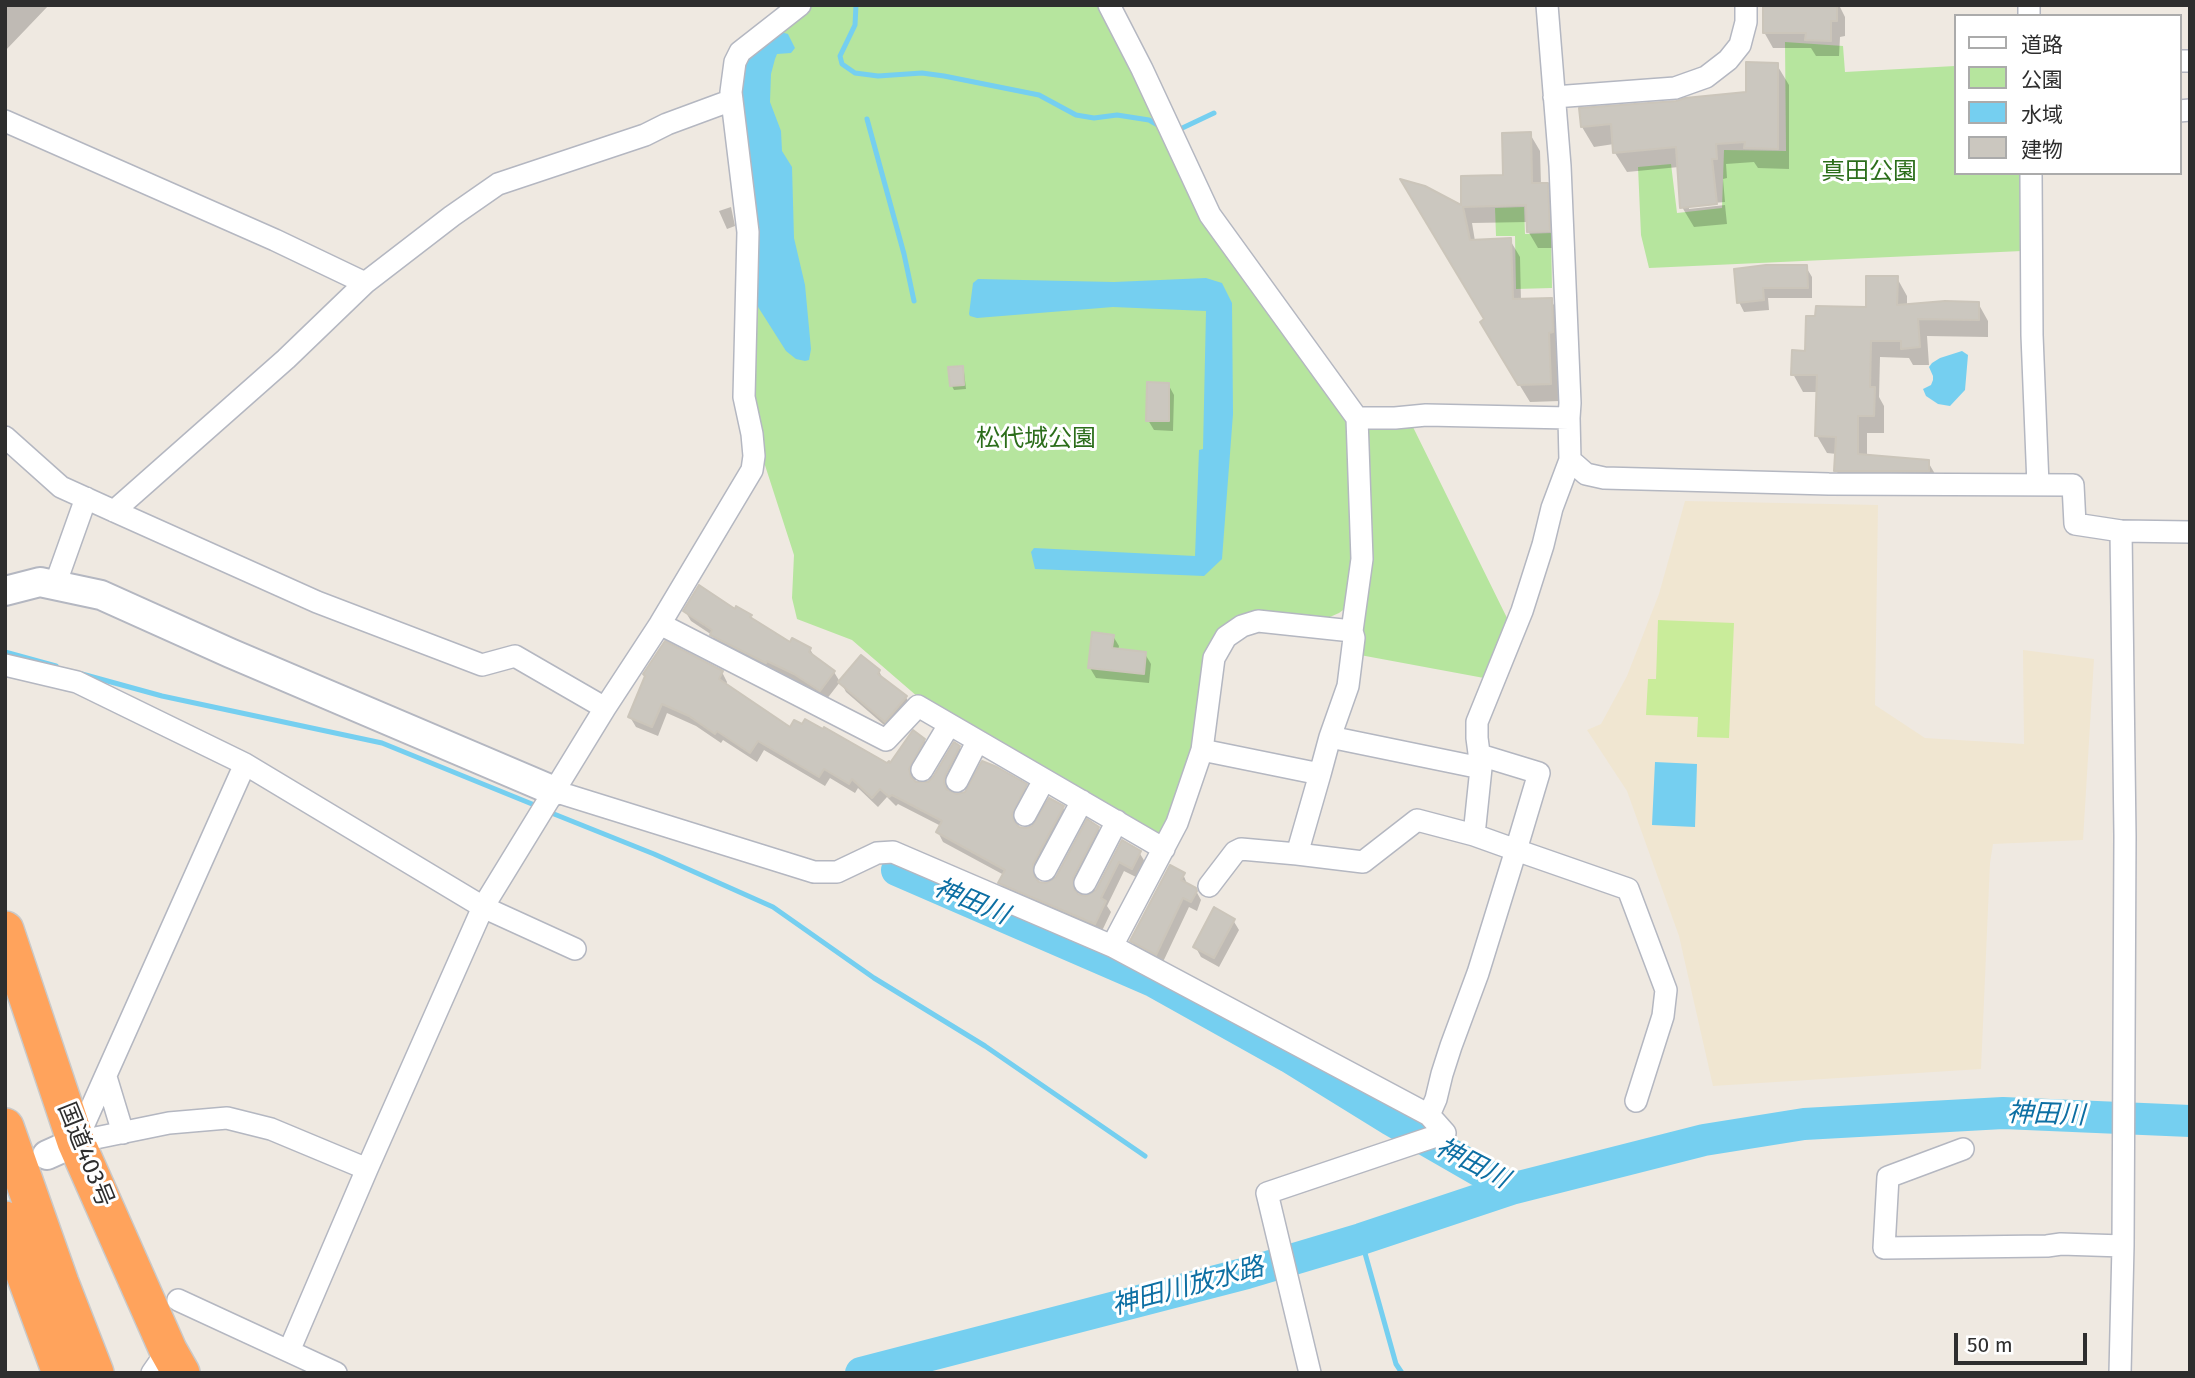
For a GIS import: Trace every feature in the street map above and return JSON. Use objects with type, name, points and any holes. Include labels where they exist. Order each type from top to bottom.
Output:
[{"type":"highway","name":"国道403号","points":[[5,930],[62,1149],[167,1365]]},
{"type":"highway","points":[[5,1127],[95,1373]]},
{"type":"highway","points":[[5,1220],[61,1373]]},
{"type":"street","points":[[289,1352],[483,907],[660,624],[752,470],[752,434],[744,397],[748,232],[732,100],[734,62],[740,52],[800,5]]},
{"type":"street","points":[[1110,5],[1210,215],[1357,418],[1362,559],[1348,685],[1330,737],[1297,854]]},
{"type":"street","points":[[1474,835],[1481,761],[1477,722],[1522,611],[1552,508],[1570,460],[1560,166],[1547,5]]},
{"type":"street","points":[[1554,97],[1675,88],[1706,77],[1728,60],[1741,45],[1746,22],[1746,5]]},
{"type":"street","points":[[114,511],[286,359],[365,283],[498,184],[645,135],[732,100]]},
{"type":"street","points":[[5,121],[275,240],[365,283]]},
{"type":"street","points":[[2031,175],[2032,335],[2038,485]]},
{"type":"street","points":[[1357,418],[1426,415],[1569,418]]},
{"type":"street","points":[[5,437],[61,487],[114,511],[317,602],[482,665],[515,656],[605,708]]},
{"type":"street","points":[[1570,460],[1586,474],[1604,478],[1829,484],[2073,485],[2075,524],[2121,531],[2190,532]]},
{"type":"street","points":[[55,585],[86,498]]},
{"type":"street","points":[[2120,1373],[2125,836],[2121,531]]},
{"type":"street","points":[[5,591],[40,582],[101,595],[554,791],[814,872],[837,872],[877,853],[893,852],[1112,946],[1429,1115],[1445,1133],[1267,1193],[1310,1373]]},
{"type":"street","points":[[1112,946],[1177,823],[1202,750],[1214,658],[1226,637],[1242,626],[1258,621],[1352,631]]},
{"type":"street","points":[[660,624],[886,740],[918,706],[1164,849]]},
{"type":"street","points":[[5,665],[76,682],[245,764],[483,907],[575,949]]},
{"type":"street","points":[[922,770],[948,725]]},
{"type":"street","points":[[1330,737],[1481,761],[1538,773],[1478,973],[1429,1115]]},
{"type":"street","points":[[957,781],[977,742]]},
{"type":"street","points":[[1202,750],[1320,774]]},
{"type":"street","points":[[62,1149],[106,1077],[245,764]]},
{"type":"street","points":[[1025,815],[1044,780]]},
{"type":"street","points":[[1045,870],[1082,800]]},
{"type":"street","points":[[1209,886],[1235,852],[1241,849],[1363,862],[1417,820],[1474,835],[1628,889],[1666,990],[1663,1016],[1636,1101]]},
{"type":"street","points":[[1085,883],[1117,821]]},
{"type":"street","points":[[106,1077],[123,1133]]},
{"type":"street","points":[[62,1149],[169,1123],[226,1118],[271,1129],[367,1169]]},
{"type":"street","points":[[1963,1149],[1888,1177],[1884,1248],[2061,1244],[2123,1246]]},
{"type":"street","points":[[178,1300],[336,1373]]},
{"type":"shaded area","points":[[1685,501],[1878,505],[1875,705],[1925,738],[2024,744],[2023,650],[2094,659],[2083,840],[1993,844],[1981,1069],[1713,1086],[1679,936],[1627,791],[1587,730],[1601,724],[1627,676],[1659,594]]},
{"type":"green space","name":"松代城公園","points":[[810,5],[1104,5],[1193,193],[1351,420],[1354,483],[1350,605],[1323,620],[1231,623],[1193,759],[1164,841],[918,697],[852,640],[797,619],[792,598],[794,555],[762,456],[751,395],[745,57]]},
{"type":"green space","name":"真田公園","points":[[1785,42],[1843,46],[1845,72],[1954,66],[1954,175],[2020,175],[2022,251],[1649,268],[1641,235],[1638,167],[1671,164],[1677,213],[1722,208],[1724,150],[1786,151]]},
{"type":"green space","points":[[1524,207],[1525,234],[1551,233],[1552,288],[1516,289],[1515,236],[1496,236],[1495,208]]},
{"type":"green space","points":[[1411,423],[1508,620],[1484,678],[1360,655],[1365,424]]},
{"type":"green space","points":[[1658,620],[1734,623],[1729,738],[1697,737],[1698,717],[1646,715],[1648,679],[1656,679]]},
{"type":"water","points":[[781,32],[788,34],[795,48],[791,53],[777,54],[771,74],[770,102],[781,131],[782,151],[792,167],[794,238],[805,285],[811,349],[809,360],[805,361],[796,359],[786,351],[753,299],[736,97],[742,62]]},
{"type":"water","points":[[1206,278],[1222,283],[1232,303],[1233,414],[1222,559],[1204,576],[1035,569],[1031,552],[1034,548],[1195,556],[1199,450],[1203,449],[1206,311],[1113,307],[977,318],[969,314],[973,283],[978,279],[1114,282]]},
{"type":"water","points":[[1962,351],[1968,355],[1965,390],[1950,406],[1938,404],[1926,396],[1923,389],[1931,385],[1933,380],[1929,367],[1940,358]]},
{"type":"water","points":[[1655,762],[1697,764],[1695,827],[1652,825]]},
{"type":"building","points":[[1763,5],[1837,5],[1837,21],[1831,21],[1831,41],[1805,40],[1806,33],[1763,33]]},
{"type":"building","points":[[1746,62],[1778,63],[1778,149],[1744,148],[1745,142],[1716,144],[1717,159],[1712,159],[1717,204],[1680,208],[1676,147],[1613,153],[1611,124],[1581,127],[1579,108],[1676,101],[1746,92]]},
{"type":"building","points":[[1531,132],[1532,183],[1548,183],[1550,231],[1527,232],[1526,205],[1463,207],[1470,240],[1511,238],[1513,299],[1552,298],[1553,332],[1549,333],[1551,384],[1518,385],[1480,322],[1484,319],[1400,179],[1425,186],[1461,205],[1461,176],[1503,175],[1502,133]]},
{"type":"building","points":[[1766,265],[1807,265],[1808,288],[1763,288],[1764,300],[1737,303],[1734,269]]},
{"type":"building","points":[[1866,276],[1898,276],[1897,305],[1945,301],[1979,302],[1979,320],[1918,319],[1920,347],[1901,349],[1901,341],[1871,341],[1870,387],[1875,387],[1874,416],[1858,416],[1858,454],[1929,460],[1929,471],[1834,471],[1836,437],[1815,436],[1817,375],[1791,375],[1792,350],[1805,351],[1806,316],[1815,316],[1816,306],[1866,307]]},
{"type":"building","points":[[963,366],[964,385],[950,386],[948,367]]},
{"type":"building","points":[[1147,382],[1169,383],[1169,421],[1146,421]]},
{"type":"building","points":[[699,585],[735,609],[736,606],[752,615],[750,617],[790,642],[792,638],[811,648],[809,652],[835,671],[820,691],[794,674],[710,635],[712,630],[683,611]]},
{"type":"building","points":[[1092,632],[1114,635],[1112,648],[1146,652],[1144,674],[1088,668]]},
{"type":"building","points":[[665,641],[723,671],[719,679],[790,727],[794,720],[802,724],[805,719],[887,763],[890,763],[913,730],[925,739],[909,769],[916,782],[928,782],[933,777],[954,742],[960,746],[945,776],[946,789],[957,794],[965,792],[982,761],[997,767],[1027,784],[1012,815],[1019,827],[1032,826],[1049,798],[1064,806],[1033,864],[1034,876],[1039,882],[1046,883],[1056,877],[1087,819],[1099,827],[1073,878],[1074,889],[1078,894],[1086,896],[1096,890],[1122,840],[1141,851],[1132,869],[1119,862],[1101,898],[1106,901],[1095,924],[998,883],[1005,870],[936,832],[942,821],[892,795],[889,797],[880,789],[872,798],[852,779],[849,784],[824,769],[819,777],[758,741],[750,753],[717,731],[715,734],[689,716],[662,704],[652,727],[628,717],[645,676],[643,674]]},
{"type":"building","points":[[861,655],[880,670],[878,674],[907,696],[885,722],[838,682]]},
{"type":"building","points":[[1170,865],[1185,873],[1181,880],[1197,891],[1191,902],[1183,898],[1156,955],[1130,941]]},
{"type":"building","points":[[1214,907],[1235,919],[1214,958],[1193,947]]},
{"type":"waterway","points":[[856,5],[855,25],[840,56],[842,64],[855,73],[878,76],[922,73],[944,76],[1039,95],[1076,115],[1094,118],[1117,115],[1149,120],[1163,128]]},
{"type":"waterway","points":[[1176,131],[1214,113]]},
{"type":"waterway","points":[[867,119],[914,301]]},
{"type":"waterway","points":[[5,652],[56,666]]},
{"type":"waterway","points":[[82,674],[162,696],[382,743],[532,804]]},
{"type":"waterway","points":[[554,814],[654,854],[773,907],[874,978],[985,1046],[1145,1156]]},
{"type":"waterway","name":"神田川","points":[[897,870],[1153,981],[1289,1057],[1511,1189]]},
{"type":"waterway","name":"神田川","points":[[861,1373],[1247,1273],[1361,1239],[1511,1189],[1704,1140],[1804,1124],[2003,1113],[2190,1121]]},
{"type":"waterway","points":[[1361,1239],[1396,1364],[1402,1373]]},
{"type":"waterway","name":"神田川放水路","points":[[1236,1263],[1247,1273]]}]
